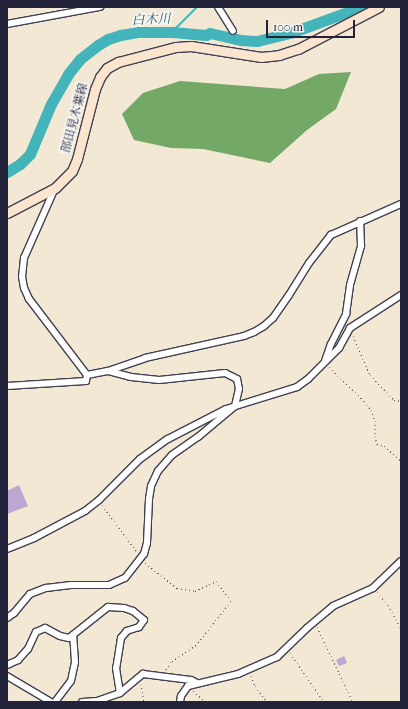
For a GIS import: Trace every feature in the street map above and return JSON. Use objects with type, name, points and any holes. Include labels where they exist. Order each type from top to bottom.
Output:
[{"type":"main road","name":"部田見木葉線","points":[[7,212],[55,188],[72,171],[77,159],[95,89],[100,77],[107,68],[118,62],[176,47],[191,46],[261,58],[279,55],[298,49],[379,7]]},
{"type":"street","points":[[7,24],[100,7]]},
{"type":"street","points":[[218,7],[232,31]]},
{"type":"street","points":[[7,386],[77,383],[86,381],[87,375],[29,299],[24,288],[22,277],[24,258],[55,188]]},
{"type":"street","points":[[87,375],[108,371],[145,358],[244,336],[264,326],[290,295],[321,247],[331,236],[360,221],[378,215],[401,204]]},
{"type":"street","points":[[325,363],[331,344],[346,314],[350,285],[361,246],[360,221]]},
{"type":"street","points":[[7,550],[85,512],[140,459],[155,447],[199,422],[235,406],[297,387],[308,379],[339,348],[350,328],[401,295]]},
{"type":"street","points":[[7,618],[14,613],[30,594],[46,588],[72,585],[108,585],[125,578],[144,554],[147,543],[149,499],[158,470],[172,455],[198,437],[235,406],[239,389],[237,379],[230,374],[224,373],[159,380],[108,371]]},
{"type":"street","points":[[180,702],[181,696],[188,686],[228,677],[277,657],[314,622],[338,602],[373,588],[401,560]]},
{"type":"street","points":[[7,665],[18,660],[28,649],[36,632],[45,628],[60,636],[68,638],[108,608],[124,608],[133,611],[144,620],[139,627],[127,631],[121,638],[116,668],[120,693]]},
{"type":"street","points":[[55,702],[71,681],[75,662],[73,635]]},
{"type":"street","points":[[82,702],[97,701],[120,693],[140,676],[147,674],[191,680],[197,683]]},
{"type":"street","points":[[7,676],[51,702]]},
{"type":"path","points":[[350,328],[370,375],[394,400],[398,401],[401,399]]},
{"type":"path","points":[[325,363],[364,401],[370,410],[374,421],[377,444],[384,446],[401,461]]},
{"type":"path","points":[[99,500],[139,555]]},
{"type":"path","points":[[144,561],[177,588],[195,591],[216,581],[231,601],[196,645],[171,662],[161,676]]},
{"type":"path","points":[[373,588],[388,605],[401,628]]},
{"type":"path","points":[[314,622],[353,702]]},
{"type":"path","points":[[286,649],[324,702]]},
{"type":"path","points":[[248,670],[255,686],[267,702]]},
{"type":"path","points":[[140,676],[144,702]]},
{"type":"path","points":[[188,686],[206,702]]},
{"type":"green space","points":[[351,72],[336,109],[307,130],[270,163],[203,149],[171,148],[134,140],[122,114],[143,93],[180,81],[285,89],[319,74]]},
{"type":"building","points":[[19,485],[28,506],[7,514],[7,491]]},
{"type":"building","points":[[344,656],[347,663],[339,666],[336,660]]},
{"type":"waterway","points":[[172,32],[197,7]]},
{"type":"waterway","name":"白木川","points":[[7,172],[20,164],[30,154],[51,104],[68,74],[80,59],[108,39],[138,32],[172,32],[206,35],[210,33],[241,40],[257,41],[293,32],[361,7]]}]
